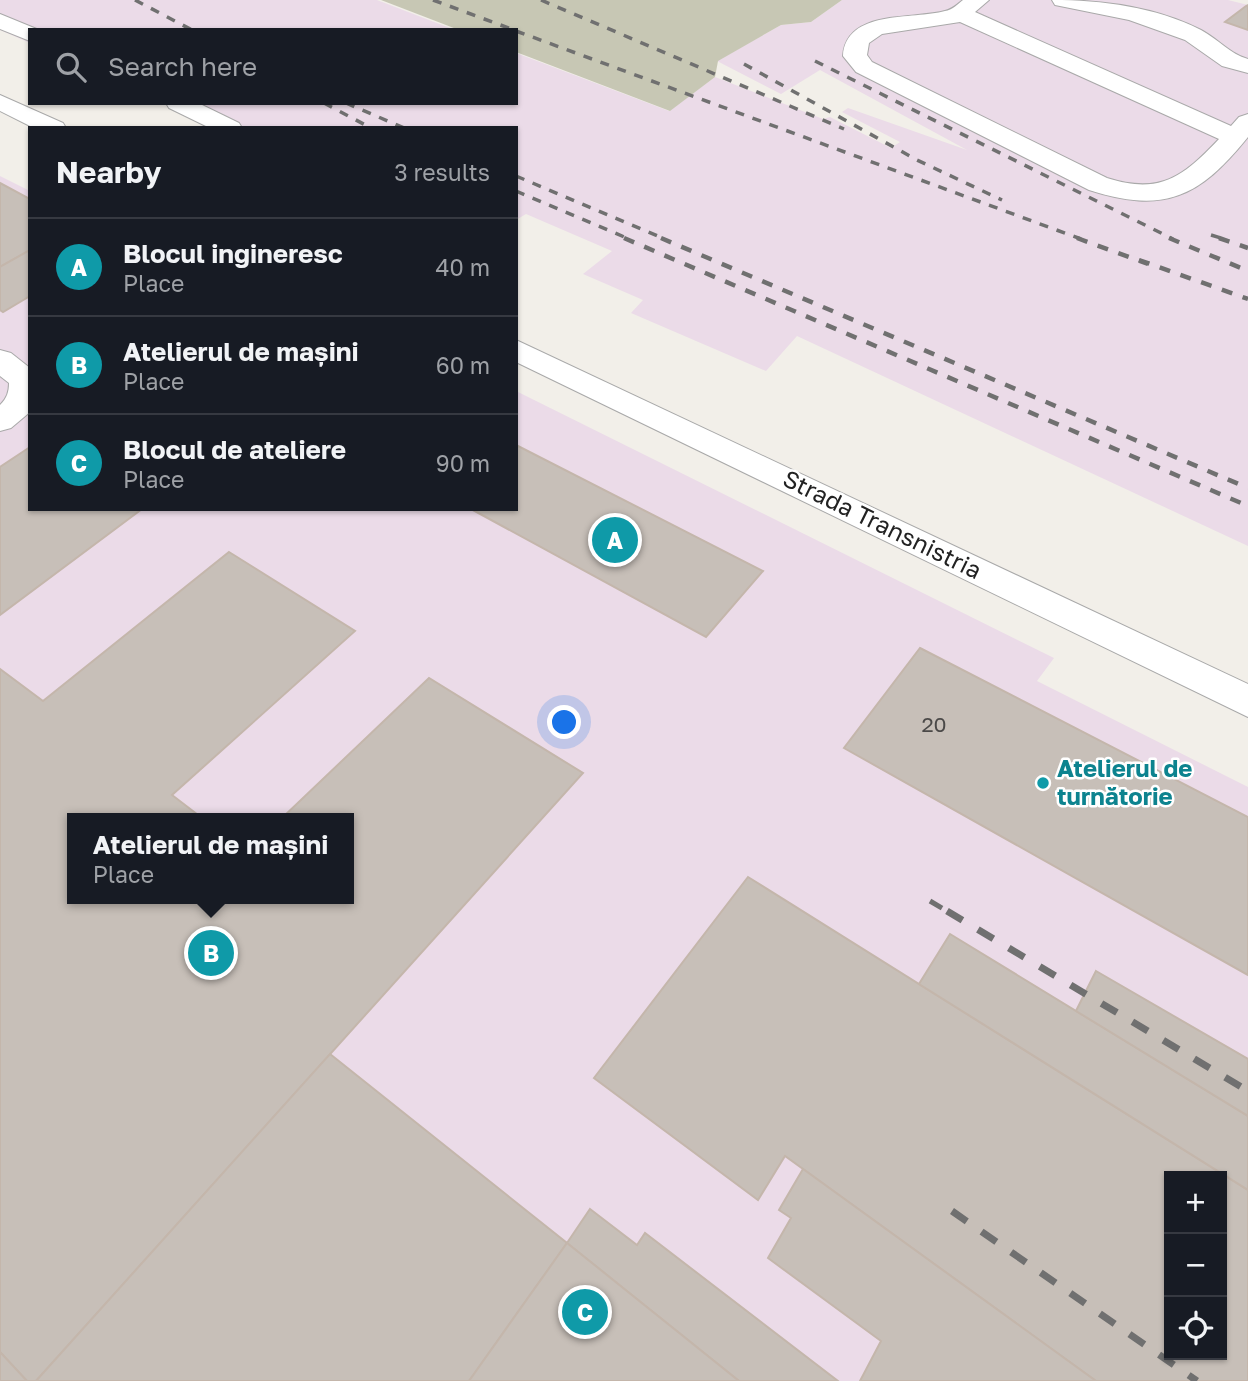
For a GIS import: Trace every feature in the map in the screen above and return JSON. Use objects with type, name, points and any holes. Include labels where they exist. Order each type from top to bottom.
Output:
[{"type":"street","points":[[1068,2],[1101,26],[1136,39],[1239,63]]},
{"type":"street","points":[[1068,2],[1239,63]]},
{"type":"street","points":[[969,7],[1241,129],[1202,173],[1188,183],[1161,193],[1127,194],[1098,184],[864,67],[855,56],[858,43],[867,32],[876,28],[940,20],[969,7]]},
{"type":"street","points":[[0,21],[28,33]]},
{"type":"street","points":[[0,102],[50,126]]},
{"type":"street","points":[[182,105],[226,126]]},
{"type":"street","name":"Strada Transnistria","points":[[518,351],[1248,701]]},
{"type":"street","points":[[0,360],[24,379],[26,394],[18,410],[0,420]]},
{"type":"shaded area","points":[[0,0],[377,0],[450,28],[28,28],[28,42],[0,30]]},
{"type":"shaded area","points":[[381,0],[842,0],[811,22],[781,25],[718,61],[715,77],[670,111],[518,53],[518,28],[454,28]]},
{"type":"shaded area","points":[[842,0],[1228,0],[1248,5],[1248,546],[797,336],[766,371],[631,313],[643,300],[583,274],[612,251],[526,214],[518,219],[518,126],[210,126],[165,105],[518,105],[518,54],[669,111],[715,77],[823,119],[830,117],[891,148],[900,142],[842,112],[848,108],[967,150],[820,70],[781,94],[717,61],[781,25],[811,22]]},
{"type":"shaded area","points":[[0,176],[28,190],[28,511],[518,511],[518,392],[1054,658],[1037,681],[1248,787],[1248,1381],[0,1381]]},
{"type":"building","points":[[1248,5],[1248,30],[1225,22],[1246,6]]},
{"type":"building","points":[[0,183],[28,198],[28,251],[0,267]]},
{"type":"building","points":[[28,251],[28,297],[3,312],[0,310],[0,267]]},
{"type":"building","points":[[518,446],[763,571],[706,637],[475,511],[518,511]]},
{"type":"building","points":[[28,448],[28,511],[139,511],[0,615],[0,467]]},
{"type":"building","points":[[229,552],[355,631],[172,795],[195,813],[67,813],[67,904],[354,904],[354,813],[287,813],[429,678],[583,773],[36,1381],[27,1381],[0,1352],[0,669],[43,701]]},
{"type":"building","name":"Atelierul de turnătorie","points":[[920,648],[1248,817],[1248,975],[844,748]]},
{"type":"building","points":[[748,877],[1218,1171],[1164,1171],[1164,1360],[1227,1360],[1227,1177],[1248,1190],[1248,1381],[1096,1381],[785,1156],[758,1200],[594,1078]]},
{"type":"building","points":[[950,934],[1248,1116],[1248,1190],[1227,1177],[1227,1171],[1218,1171],[919,984]]},
{"type":"building","points":[[1096,971],[1248,1059],[1248,1116],[1076,1011]]},
{"type":"building","points":[[330,1054],[567,1243],[469,1381],[36,1381]]},
{"type":"building","points":[[803,1169],[1096,1381],[860,1381],[881,1341],[768,1258],[791,1218],[779,1210]]},
{"type":"building","points":[[590,1209],[637,1245],[645,1233],[838,1381],[739,1381],[567,1243]]},
{"type":"building","points":[[567,1243],[739,1381],[469,1381]]},
{"type":"building","points":[[0,1352],[27,1381],[0,1381]]},
{"type":"railway","points":[[135,0],[188,28]]},
{"type":"railway","points":[[433,0],[509,28]]},
{"type":"railway","points":[[541,0],[844,129]]},
{"type":"railway","points":[[518,32],[1081,239]]},
{"type":"railway","points":[[815,61],[1173,239]]},
{"type":"railway","points":[[744,64],[917,160],[1002,200]]},
{"type":"railway","points":[[328,105],[367,126]]},
{"type":"railway","points":[[351,105],[399,126]]},
{"type":"railway","points":[[518,177],[665,239]]},
{"type":"railway","points":[[518,192],[629,239]]},
{"type":"railway","points":[[1211,235],[1224,239]]},
{"type":"railway","points":[[624,238],[1248,506]]},
{"type":"railway","points":[[661,238],[1248,488]]},
{"type":"railway","points":[[1077,238],[1148,264]]},
{"type":"railway","points":[[1169,238],[1248,271]]},
{"type":"railway","points":[[1219,238],[1248,248]]},
{"type":"railway","points":[[1139,260],[1248,299]]},
{"type":"railway","points":[[930,901],[950,913]]},
{"type":"railway","points":[[947,911],[1248,1091]]},
{"type":"railway","points":[[952,1211],[1197,1381]]},
{"type":"place","name":"Blocul ingineresc","points":[[615,540]]},
{"type":"place","name":"Atelierul de turnătorie","points":[[1043,783]]},
{"type":"place","name":"Atelierul de mașini","points":[[211,953]]},
{"type":"place","name":"Blocul de ateliere","points":[[585,1312]]}]
